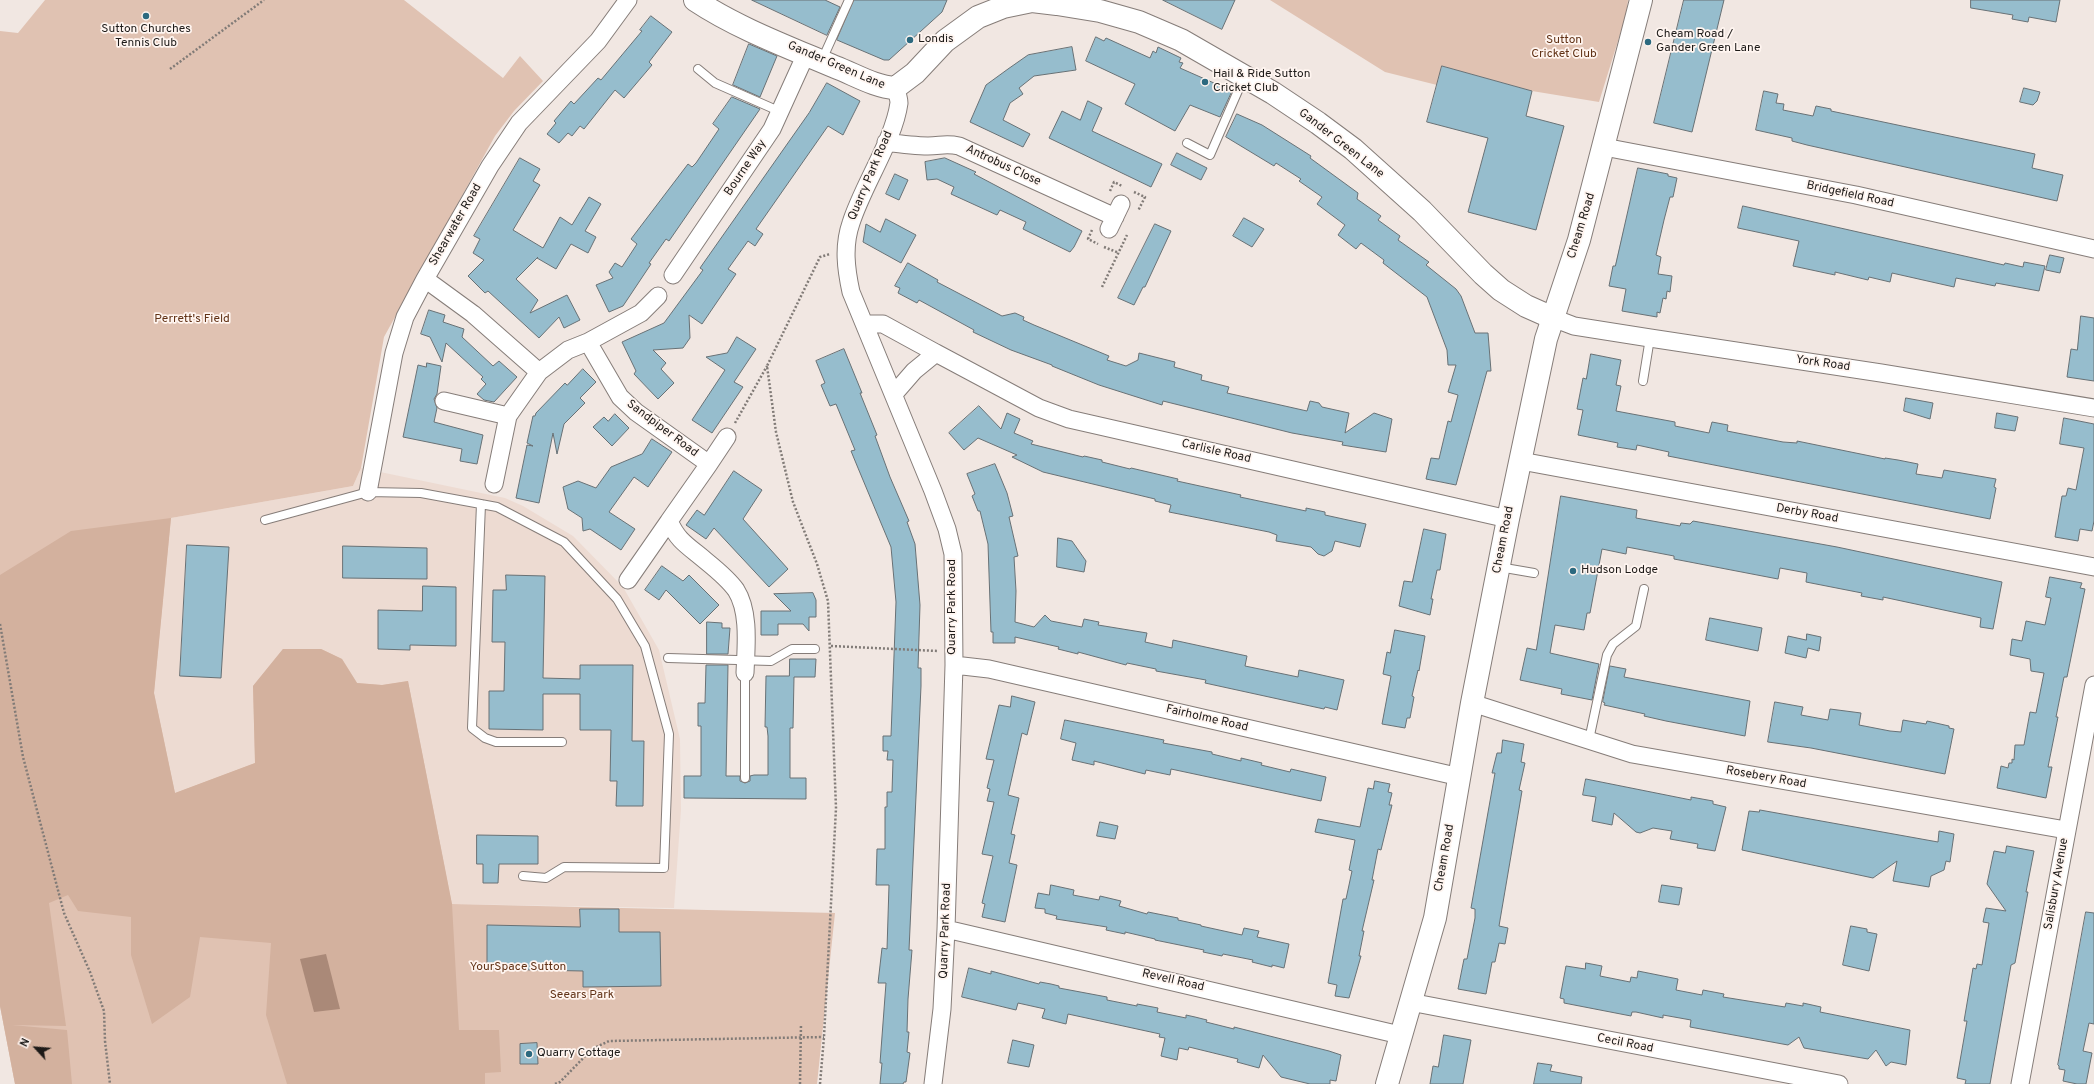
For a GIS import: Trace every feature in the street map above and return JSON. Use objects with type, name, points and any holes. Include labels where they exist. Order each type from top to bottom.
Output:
[{"type":"main road","name":"Gander Green Lane","points":[[695,0],[714,13],[814,58],[881,86],[895,88],[915,73],[945,41],[978,17],[1003,7],[1033,1],[1100,11],[1139,22],[1181,40],[1245,76],[1279,97],[1353,149],[1422,211],[1483,274],[1501,290],[1526,306],[1552,318]]},
{"type":"main road","name":"Cheam Road","points":[[1387,1084],[1435,918],[1472,703],[1498,566],[1552,318],[1578,240],[1604,147],[1641,0]]},
{"type":"street","name":"Shearwater Road","points":[[368,492],[394,353],[405,317],[425,279],[490,166],[519,123],[598,41],[628,0]]},
{"type":"street","name":"Bourne Way","points":[[673,274],[772,129],[814,58]]},
{"type":"street","name":"Quarry Park Road","points":[[895,88],[899,101],[886,142],[850,224],[845,251],[847,273],[852,292],[947,529],[953,554],[955,576],[954,659],[946,929],[942,1009],[933,1084]]},
{"type":"street","name":"Antrobus Close","points":[[886,142],[916,146],[930,146],[945,143],[959,146],[1115,217]]},
{"type":"street","name":"Bridgefield Road","points":[[1604,147],[1856,195],[2094,249]]},
{"type":"street","points":[[425,279],[473,314],[539,372]]},
{"type":"street","points":[[494,484],[508,416],[539,372],[568,350],[588,342],[641,313],[658,296]]},
{"type":"street","name":"York Road","points":[[1552,318],[1574,326],[1881,373],[2094,408]]},
{"type":"street","name":"Carlisle Road","points":[[865,324],[883,324],[1039,408],[1070,419],[1508,519]]},
{"type":"street","name":"Sandpiper Road","points":[[588,342],[620,397],[636,412],[709,464],[668,520],[628,580]]},
{"type":"street","points":[[894,394],[914,371],[936,353]]},
{"type":"street","points":[[444,401],[508,416]]},
{"type":"street","points":[[709,464],[727,437]]},
{"type":"street","name":"Derby Road","points":[[1521,461],[2094,567]]},
{"type":"street","points":[[668,520],[675,536],[716,570],[735,589],[742,604],[745,620],[745,667]]},
{"type":"street","name":"Fairholme Road","points":[[954,659],[988,669],[1460,777]]},
{"type":"street","name":"Salisbury Avenue","points":[[2020,1084],[2094,685]]},
{"type":"street","name":"Rosebery Road","points":[[1472,703],[1589,740],[1655,758],[2066,830]]},
{"type":"street","name":"Revell Road","points":[[946,929],[1400,1035]]},
{"type":"street","name":"Cecil Road","points":[[1410,1002],[1839,1084]]},
{"type":"lane","points":[[814,58],[850,0]]},
{"type":"lane","points":[[698,69],[714,83],[781,112]]},
{"type":"lane","points":[[1187,143],[1210,155],[1245,76]]},
{"type":"lane","points":[[1643,381],[1650,338]]},
{"type":"lane","points":[[265,520],[368,492],[422,492],[497,507],[564,542],[617,599],[645,646],[669,734],[664,868],[564,867],[546,878],[523,876]]},
{"type":"lane","points":[[481,504],[472,728],[485,738],[496,742],[562,742]]},
{"type":"lane","points":[[1498,566],[1534,573]]},
{"type":"lane","points":[[1589,740],[1607,655],[1613,644],[1636,626],[1644,589]]},
{"type":"lane","points":[[668,658],[745,667],[771,661],[792,649],[815,649]]},
{"type":"lane","points":[[745,667],[745,778]]},
{"type":"path","points":[[170,69],[264,0]]},
{"type":"path","points":[[1135,218],[1144,197]]},
{"type":"path","points":[[1102,287],[1128,232]]},
{"type":"path","points":[[727,437],[767,366]]},
{"type":"path","points":[[0,624],[23,758],[64,914],[90,972],[104,1012],[105,1041],[110,1084]]},
{"type":"path","points":[[831,646],[954,659]]},
{"type":"path","points":[[800,1084],[801,1024]]},
{"type":"path","points":[[555,1084],[560,1082],[592,1049],[609,1041],[824,1037]]},
{"type":"shaded area","points":[[361,468],[505,498],[523,506],[573,536],[623,587],[659,650],[680,739],[681,810],[674,908],[452,904],[408,681],[382,685],[356,683],[342,659],[253,686],[255,763],[175,793],[154,693],[171,518],[353,486]]},
{"type":"shaded area","points":[[171,518],[154,693],[175,793],[255,763],[253,686],[283,649],[321,649],[342,659],[357,683],[382,685],[408,681],[452,904],[459,1030],[499,1030],[501,1072],[485,1073],[485,1084],[287,1084],[266,1015],[271,943],[200,937],[190,997],[152,1024],[131,955],[131,917],[78,911],[68,895],[49,903],[66,1026],[12,1025],[67,1030],[72,1084],[15,1084],[0,1006],[0,575],[71,531]]},
{"type":"shaded area","points":[[326,954],[340,1009],[314,1012],[300,959]]},
{"type":"green space","name":"Perrett's Field","points":[[45,0],[404,0],[503,78],[520,56],[543,81],[514,111],[495,136],[384,337],[361,468],[353,486],[171,518],[154,693],[175,793],[255,763],[253,686],[283,649],[321,649],[342,659],[357,683],[382,685],[408,681],[452,904],[835,913],[817,1084],[15,1084],[0,1006],[0,31],[18,33]]},
{"type":"green space","name":"Sutton Cricket Club","points":[[1270,0],[1628,0],[1626,15],[1599,102],[1532,91],[1442,66],[1437,85],[1385,72]]},
{"type":"building","points":[[752,0],[825,0],[840,7],[827,35]]},
{"type":"building","points":[[854,0],[947,0],[942,12],[889,60],[884,60],[837,40]]},
{"type":"building","points":[[1163,0],[1235,0],[1222,29]]},
{"type":"building","points":[[1684,0],[1724,0],[1692,132],[1654,123]]},
{"type":"building","points":[[1971,0],[2060,0],[2056,22],[2029,17],[2028,22],[2012,19],[2013,15],[1971,8]]},
{"type":"building","points":[[651,16],[672,32],[649,62],[652,65],[624,98],[615,90],[584,129],[580,126],[572,136],[568,133],[559,143],[547,134],[556,123],[554,121],[571,101],[574,104],[598,78],[601,80],[642,31],[640,30]]},
{"type":"building","points":[[1096,37],[1104,41],[1106,38],[1150,58],[1153,51],[1156,53],[1158,47],[1181,58],[1179,62],[1183,63],[1180,68],[1232,91],[1220,117],[1190,105],[1175,131],[1125,104],[1135,84],[1086,61]]},
{"type":"building","points":[[749,44],[777,56],[760,97],[733,85]]},
{"type":"building","points":[[1072,47],[1076,70],[1034,76],[1019,88],[1023,94],[1010,103],[1003,120],[1030,134],[1023,147],[970,122],[986,85],[1028,55]]},
{"type":"building","points":[[1442,66],[1532,91],[1526,116],[1564,126],[1536,230],[1468,212],[1488,138],[1427,122]]},
{"type":"building","points":[[827,83],[860,101],[843,135],[828,126],[756,229],[763,234],[755,246],[748,241],[728,269],[736,274],[702,324],[689,315],[690,338],[683,348],[653,350],[666,363],[661,369],[674,383],[658,399],[634,374],[636,371],[622,342],[664,323],[703,270],[700,268],[809,113]]},
{"type":"building","points":[[2024,88],[2040,92],[2037,101],[2033,105],[2020,102]]},
{"type":"building","points":[[1764,91],[1778,94],[1776,103],[1784,104],[1783,110],[1813,116],[1816,106],[1831,109],[1831,111],[2035,154],[2032,168],[2063,175],[2057,201],[1807,145],[1792,141],[1792,138],[1756,130]]},
{"type":"building","points":[[732,97],[760,109],[669,241],[666,239],[649,263],[651,264],[623,306],[609,312],[596,285],[613,278],[609,272],[615,263],[622,267],[637,244],[631,239],[688,164],[692,167],[696,163],[719,129],[713,124]]},
{"type":"building","points":[[1088,101],[1102,108],[1092,131],[1162,164],[1151,187],[1049,138],[1062,111],[1080,120]]},
{"type":"building","points":[[1237,114],[1262,125],[1311,156],[1310,158],[1358,193],[1357,199],[1381,216],[1378,220],[1400,236],[1398,240],[1429,262],[1426,265],[1456,289],[1461,296],[1475,333],[1488,333],[1491,371],[1487,371],[1456,485],[1426,479],[1431,458],[1439,459],[1448,421],[1451,422],[1458,395],[1448,392],[1456,365],[1448,365],[1447,350],[1427,297],[1383,263],[1384,260],[1361,243],[1356,249],[1338,235],[1345,225],[1317,204],[1322,197],[1299,181],[1301,179],[1276,163],[1274,166],[1226,137]]},
{"type":"building","points":[[1177,153],[1207,168],[1201,180],[1171,165]]},
{"type":"building","points":[[520,158],[540,169],[533,181],[540,185],[513,230],[543,248],[560,217],[572,225],[589,197],[601,204],[585,231],[596,237],[588,253],[571,244],[556,269],[537,258],[516,279],[538,300],[530,313],[567,295],[580,320],[564,328],[559,317],[539,338],[488,291],[485,293],[468,276],[484,260],[473,253],[480,239],[474,236]]},
{"type":"building","points":[[945,158],[976,172],[974,174],[1082,231],[1074,247],[1070,252],[1023,229],[1026,222],[1000,210],[997,215],[951,194],[954,187],[937,179],[927,180],[925,162]]},
{"type":"building","points":[[1638,168],[1668,174],[1668,176],[1677,178],[1673,197],[1670,197],[1656,255],[1661,257],[1658,274],[1672,276],[1670,292],[1667,291],[1666,299],[1663,298],[1660,313],[1657,312],[1657,317],[1622,311],[1626,289],[1609,286]]},
{"type":"building","points":[[895,174],[908,180],[899,200],[886,194]]},
{"type":"building","points":[[1743,206],[2004,265],[2005,263],[2023,267],[2024,262],[2045,266],[2039,291],[1996,283],[1995,286],[1956,278],[1954,287],[1892,273],[1890,282],[1869,277],[1868,280],[1835,272],[1835,275],[1793,266],[1799,241],[1738,228]]},
{"type":"building","points":[[1244,218],[1264,229],[1252,247],[1233,236]]},
{"type":"building","points":[[886,219],[916,235],[901,263],[863,242],[866,224],[880,232]]},
{"type":"building","points":[[1155,224],[1171,231],[1145,287],[1143,287],[1134,305],[1118,298]]},
{"type":"building","points":[[2050,255],[2064,258],[2060,273],[2046,270]]},
{"type":"building","points":[[908,263],[938,280],[937,282],[1002,316],[1015,313],[1024,317],[1023,320],[1109,356],[1107,360],[1126,366],[1138,360],[1139,353],[1175,362],[1174,367],[1202,375],[1201,380],[1229,387],[1227,393],[1307,411],[1310,401],[1319,403],[1322,407],[1349,413],[1345,433],[1374,413],[1392,419],[1386,452],[1342,445],[1343,442],[1292,433],[1163,401],[1162,405],[1099,385],[1052,365],[1011,350],[973,332],[974,330],[919,300],[917,303],[898,293],[900,288],[895,286]]},
{"type":"building","points":[[429,310],[445,315],[443,322],[464,329],[462,337],[493,366],[499,361],[517,377],[494,402],[484,400],[477,394],[486,384],[481,379],[483,377],[446,343],[442,362],[430,337],[421,334]]},
{"type":"building","points":[[2081,316],[2094,318],[2094,381],[2067,377],[2071,349],[2077,350]]},
{"type":"building","points":[[737,337],[756,349],[734,382],[743,387],[712,433],[692,420],[725,370],[706,357],[727,353]]},
{"type":"building","points":[[844,349],[862,393],[860,393],[877,435],[875,436],[890,477],[909,521],[907,522],[915,544],[920,605],[918,668],[921,668],[921,686],[909,950],[912,950],[907,1032],[909,1032],[907,1052],[910,1053],[906,1082],[903,1084],[880,1084],[882,1063],[880,1063],[886,983],[878,983],[882,948],[887,949],[889,885],[876,885],[877,849],[885,849],[885,807],[887,807],[887,792],[892,792],[893,760],[887,760],[888,751],[883,751],[883,736],[891,736],[896,602],[891,547],[851,451],[855,450],[836,404],[830,406],[821,385],[825,383],[816,361]]},
{"type":"building","points":[[1591,354],[1621,360],[1616,385],[1621,386],[1616,411],[1675,422],[1675,426],[1709,433],[1712,422],[1728,425],[1727,431],[1783,442],[1797,443],[1797,441],[1885,459],[1918,464],[1916,474],[1942,478],[1944,470],[1996,479],[1994,487],[1996,488],[1990,519],[1668,456],[1669,452],[1637,445],[1636,450],[1617,447],[1618,443],[1578,435],[1583,410],[1577,409],[1583,378],[1586,379]]},
{"type":"building","points":[[427,363],[441,366],[437,394],[434,399],[437,408],[434,422],[483,435],[477,464],[460,461],[462,449],[403,437],[418,365],[426,367]]},
{"type":"building","points":[[583,369],[596,382],[580,398],[585,403],[564,424],[557,454],[553,433],[539,503],[516,498],[527,445],[533,446],[527,443],[533,416],[535,416],[536,413],[565,383],[567,385]]},
{"type":"building","points":[[1906,398],[1933,403],[1930,419],[1904,411]]},
{"type":"building","points":[[979,406],[1001,429],[1007,413],[1020,419],[1014,433],[1033,441],[1031,444],[1083,457],[1102,460],[1102,462],[1130,469],[1178,479],[1177,481],[1241,495],[1240,497],[1306,511],[1306,508],[1325,512],[1325,515],[1366,524],[1360,547],[1335,541],[1332,551],[1324,556],[1318,554],[1311,547],[1276,541],[1277,535],[1269,532],[1169,512],[1171,505],[1155,501],[1155,499],[1043,472],[1012,457],[1017,455],[978,438],[964,450],[949,433]]},
{"type":"building","points":[[1997,413],[2018,417],[2015,431],[1995,428]]},
{"type":"building","points":[[615,414],[629,428],[612,446],[593,427],[604,417],[608,421]]},
{"type":"building","points":[[2064,418],[2094,424],[2094,521],[2092,531],[2080,529],[2078,541],[2055,537],[2062,496],[2066,496],[2068,488],[2076,490],[2084,448],[2060,444]]},
{"type":"building","points":[[652,439],[672,452],[648,487],[634,477],[609,512],[635,529],[621,550],[590,529],[583,531],[582,518],[568,509],[563,487],[578,481],[596,488],[611,467],[642,454]]},
{"type":"building","points":[[995,464],[1007,493],[1013,516],[1009,517],[1018,556],[1014,557],[1016,591],[1015,622],[1034,627],[1045,615],[1051,621],[1082,627],[1084,619],[1099,622],[1098,625],[1147,633],[1145,642],[1172,648],[1173,640],[1247,656],[1245,666],[1298,677],[1299,670],[1344,680],[1337,710],[1325,707],[1324,709],[1205,683],[1206,680],[1156,671],[1156,669],[1127,663],[1126,665],[1015,637],[1015,643],[993,643],[993,632],[991,632],[988,544],[980,511],[978,511],[972,496],[975,494],[967,474]]},
{"type":"building","points":[[734,471],[762,490],[743,519],[788,569],[769,587],[714,528],[706,539],[686,525],[697,510],[704,515]]},
{"type":"building","points":[[1561,496],[1637,510],[1636,518],[1680,526],[1681,523],[1690,524],[1693,521],[1837,547],[2002,582],[1993,629],[1980,627],[1981,618],[1883,597],[1883,600],[1861,596],[1862,593],[1806,582],[1807,573],[1780,568],[1778,579],[1674,559],[1674,556],[1627,547],[1626,554],[1602,549],[1590,613],[1587,613],[1584,630],[1555,625],[1550,653],[1599,664],[1592,700],[1561,694],[1562,689],[1520,680],[1527,648],[1536,650]]},
{"type":"building","points":[[1424,529],[1446,534],[1440,570],[1437,570],[1431,599],[1433,599],[1430,615],[1399,606],[1404,581],[1412,582]]},
{"type":"building","points":[[1058,538],[1072,541],[1086,561],[1084,572],[1057,567]]},
{"type":"building","points":[[187,545],[229,547],[221,678],[180,676]]},
{"type":"building","points":[[343,546],[427,548],[427,579],[343,578]]},
{"type":"building","points":[[662,566],[683,581],[689,575],[719,605],[700,624],[666,590],[659,600],[645,590]]},
{"type":"building","points":[[506,575],[545,576],[543,678],[580,679],[580,665],[633,665],[632,741],[644,741],[643,806],[616,806],[617,781],[610,781],[611,730],[580,730],[580,694],[543,694],[543,730],[489,729],[489,691],[504,691],[505,642],[492,642],[493,590],[506,590]]},
{"type":"building","points":[[2050,577],[2082,583],[2080,588],[2085,589],[2067,677],[2064,677],[2056,717],[2058,717],[2048,767],[2052,767],[2046,798],[1997,788],[2001,766],[2008,768],[2009,763],[2012,763],[2012,759],[2014,760],[2015,745],[2024,745],[2030,712],[2036,713],[2044,673],[2031,671],[2030,659],[2010,655],[2012,639],[2022,641],[2026,621],[2045,625],[2051,598],[2046,597]]},
{"type":"building","points":[[423,586],[456,587],[456,646],[410,645],[410,650],[378,649],[378,610],[422,611]]},
{"type":"building","points":[[813,593],[816,600],[816,617],[809,617],[809,631],[803,624],[778,624],[778,635],[761,635],[761,611],[791,611],[774,594]]},
{"type":"building","points":[[1710,618],[1762,628],[1758,651],[1706,640]]},
{"type":"building","points":[[707,622],[722,623],[722,628],[730,628],[728,654],[707,654]]},
{"type":"building","points":[[1395,630],[1425,636],[1419,671],[1418,670],[1412,696],[1414,697],[1410,718],[1407,718],[1405,728],[1382,724],[1391,676],[1383,674],[1387,652],[1390,653]]},
{"type":"building","points":[[1807,634],[1821,637],[1819,651],[1808,648],[1806,658],[1785,653],[1788,636],[1806,640]]},
{"type":"building","points":[[790,659],[816,659],[815,677],[794,677],[793,728],[790,728],[790,778],[806,778],[806,799],[684,798],[684,776],[701,776],[701,726],[698,726],[698,703],[705,703],[706,665],[728,665],[726,776],[740,776],[740,781],[745,783],[750,781],[750,776],[768,775],[768,736],[767,727],[765,727],[766,676],[789,676]]},
{"type":"building","points":[[1610,666],[1626,669],[1624,677],[1750,701],[1745,736],[1666,721],[1644,716],[1645,714],[1604,705],[1605,703],[1603,702]]},
{"type":"building","points":[[1012,696],[1035,702],[1027,735],[1022,733],[1008,795],[1019,798],[1011,834],[1015,835],[1009,863],[1017,865],[1005,922],[982,917],[985,904],[982,903],[993,856],[982,854],[994,802],[987,801],[990,789],[987,788],[994,760],[986,759],[999,705],[1010,707]]},
{"type":"building","points":[[1775,702],[1803,707],[1801,715],[1828,720],[1830,709],[1861,713],[1859,725],[1890,731],[1901,732],[1903,720],[1926,724],[1927,721],[1949,726],[1949,728],[1954,729],[1945,774],[1811,748],[1768,742]]},
{"type":"building","points":[[1065,720],[1164,740],[1163,743],[1212,752],[1212,754],[1241,761],[1241,758],[1262,763],[1261,765],[1290,772],[1291,769],[1326,777],[1321,801],[1171,769],[1170,775],[1146,770],[1145,774],[1094,761],[1094,765],[1072,760],[1076,743],[1061,739]]},
{"type":"building","points":[[1503,740],[1524,744],[1521,762],[1525,763],[1519,790],[1522,791],[1499,926],[1508,928],[1505,944],[1499,943],[1495,962],[1492,962],[1486,994],[1458,989],[1464,959],[1467,959],[1475,918],[1475,909],[1471,908],[1495,773],[1492,773],[1497,753],[1501,753]]},
{"type":"building","points":[[1586,779],[1691,800],[1691,797],[1713,801],[1713,804],[1726,807],[1715,851],[1697,848],[1698,844],[1670,839],[1672,831],[1653,828],[1640,833],[1636,832],[1614,813],[1612,825],[1592,821],[1596,797],[1583,795]]},
{"type":"building","points":[[1375,781],[1390,784],[1388,792],[1392,793],[1389,805],[1392,805],[1381,850],[1378,849],[1372,880],[1374,880],[1362,931],[1364,931],[1359,956],[1361,956],[1349,998],[1335,996],[1337,985],[1328,983],[1343,899],[1346,899],[1352,871],[1349,870],[1355,840],[1315,832],[1318,819],[1360,827],[1368,788],[1373,789]]},
{"type":"building","points":[[1760,810],[1938,842],[1939,831],[1954,834],[1950,862],[1946,861],[1944,870],[1931,876],[1929,887],[1893,881],[1897,861],[1873,878],[1742,850],[1749,811],[1759,812]]},
{"type":"building","points":[[1100,822],[1118,826],[1115,839],[1097,836]]},
{"type":"building","points":[[477,835],[538,836],[538,864],[499,864],[498,883],[483,883],[483,864],[477,864]]},
{"type":"building","points":[[2007,846],[2034,851],[2026,892],[2028,892],[2015,963],[2011,965],[1990,1084],[1965,1084],[1966,1080],[1957,1078],[1967,1021],[1964,1021],[1973,968],[1976,969],[1977,964],[1982,965],[1989,923],[1983,922],[1986,908],[2006,911],[1987,884],[1994,851],[2005,853]]},
{"type":"building","points":[[1051,885],[1074,890],[1073,895],[1099,900],[1100,896],[1121,901],[1119,906],[1147,914],[1148,912],[1178,918],[1178,920],[1201,926],[1242,935],[1244,928],[1259,931],[1257,937],[1289,944],[1284,968],[1272,965],[1272,967],[1252,962],[1253,960],[1223,954],[1222,956],[1203,952],[1204,950],[1125,932],[1125,934],[1106,930],[1107,927],[1056,919],[1057,916],[1045,913],[1045,909],[1035,908],[1038,893],[1049,895]]},
{"type":"building","points":[[1662,885],[1682,888],[1679,905],[1659,902]]},
{"type":"building","points":[[580,909],[619,909],[619,932],[660,932],[661,986],[583,987],[583,971],[487,969],[487,925],[580,927]]},
{"type":"building","points":[[2086,912],[2094,913],[2094,1024],[2089,1023],[2083,1051],[2092,1053],[2086,1084],[2077,1084],[2063,1081],[2065,1070],[2059,1069],[2058,1065]]},
{"type":"building","points":[[1851,926],[1867,929],[1867,932],[1877,934],[1869,971],[1843,965]]},
{"type":"building","points":[[1586,963],[1602,966],[1600,976],[1630,982],[1631,977],[1637,978],[1638,971],[1678,979],[1676,990],[1702,995],[1703,990],[1724,994],[1723,997],[1785,1007],[1786,1003],[1803,1006],[1803,1003],[1821,1007],[1820,1012],[1910,1030],[1906,1065],[1891,1062],[1886,1066],[1876,1050],[1868,1059],[1804,1048],[1799,1037],[1788,1045],[1690,1027],[1691,1020],[1663,1015],[1663,1018],[1636,1012],[1632,1012],[1631,1016],[1564,1003],[1564,999],[1560,998],[1566,966],[1585,969]]},
{"type":"building","points":[[969,968],[991,974],[991,971],[1039,984],[1040,982],[1051,984],[1059,986],[1059,988],[1107,997],[1107,1000],[1137,1006],[1137,1004],[1158,1008],[1157,1012],[1186,1018],[1186,1015],[1195,1017],[1207,1020],[1206,1022],[1234,1029],[1234,1027],[1329,1051],[1341,1055],[1336,1081],[1330,1080],[1330,1084],[1310,1084],[1281,1077],[1263,1055],[1259,1068],[1237,1062],[1238,1059],[1189,1047],[1188,1050],[1179,1048],[1177,1060],[1161,1056],[1165,1038],[1159,1037],[1160,1034],[1068,1014],[1066,1024],[1042,1018],[1045,1009],[1018,1003],[1016,1010],[962,997]]},
{"type":"building","points":[[1444,1035],[1471,1040],[1463,1084],[1430,1084],[1433,1066],[1438,1067]]},
{"type":"building","points":[[1013,1040],[1034,1045],[1029,1067],[1008,1063]]},
{"type":"building","name":"Quarry Cottage","points":[[537,1043],[538,1064],[520,1064],[520,1044]]},
{"type":"building","points":[[1538,1063],[1552,1065],[1550,1071],[1582,1077],[1581,1084],[1534,1084]]},
{"type":"place","name":"Sutton Churches Tennis Club","points":[[146,16]]},
{"type":"place","name":"Londis","points":[[910,40]]},
{"type":"place","name":"Cheam Road / Gander Green Lane","points":[[1648,42]]},
{"type":"place","name":"Hail & Ride Sutton Cricket Club","points":[[1205,82]]},
{"type":"place","name":"Hudson Lodge","points":[[1573,571]]},
{"type":"place","name":"Quarry Cottage","points":[[529,1054]]},
{"type":"park label","name":"YourSpace Sutton","points":[[518,968]]},
{"type":"park label","name":"Seears Park","points":[[582,996]]}]
